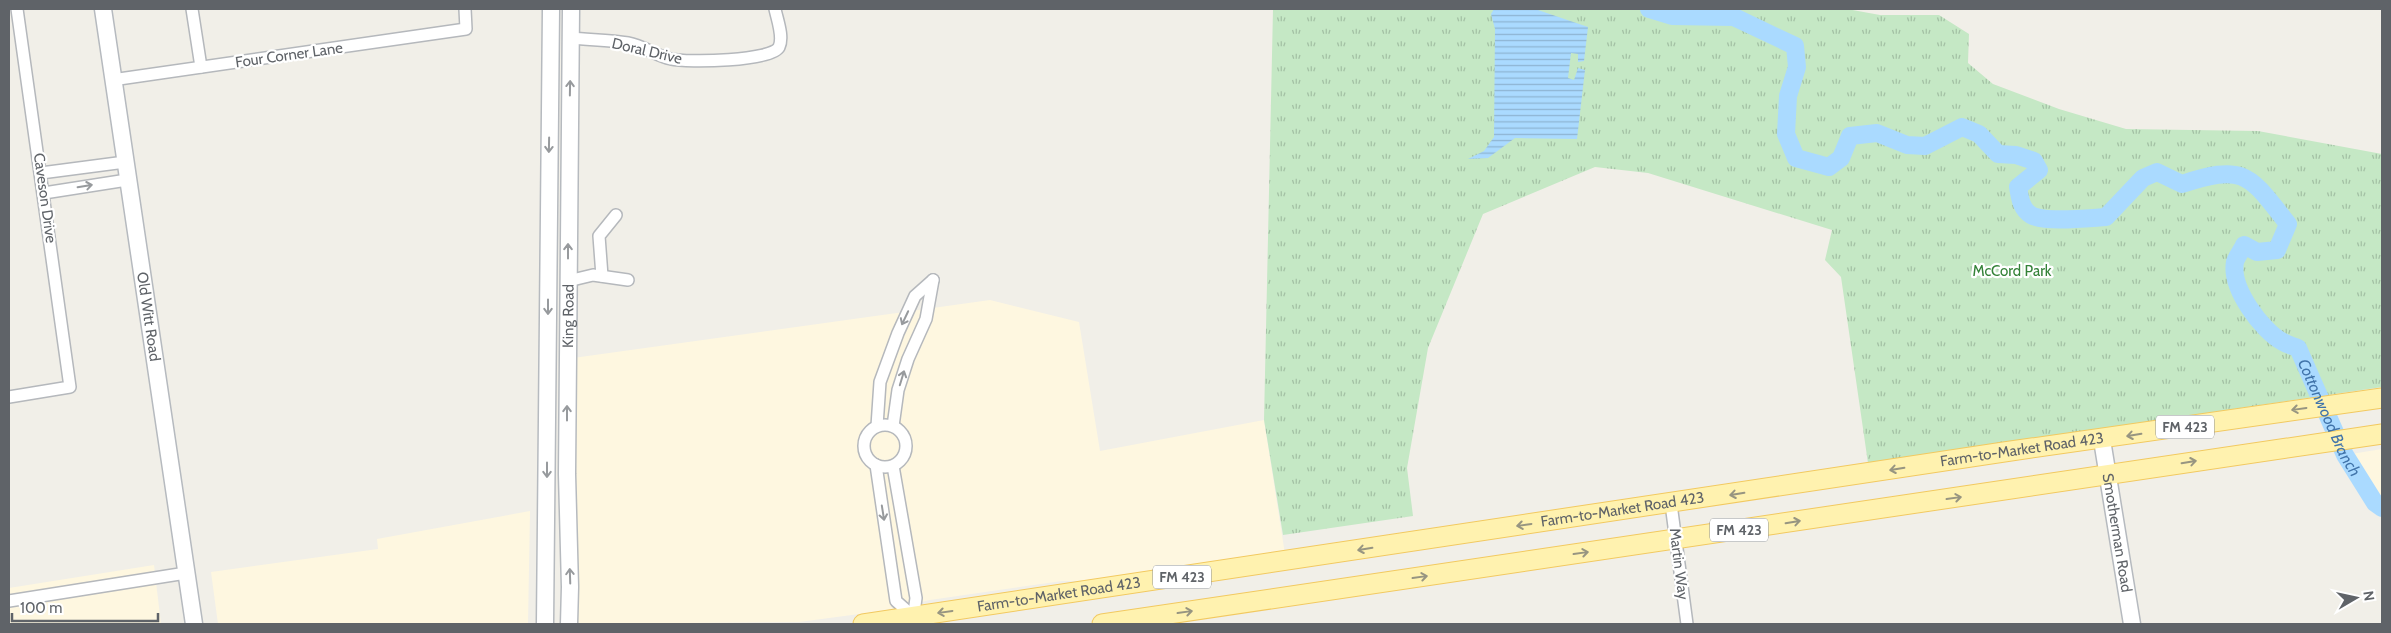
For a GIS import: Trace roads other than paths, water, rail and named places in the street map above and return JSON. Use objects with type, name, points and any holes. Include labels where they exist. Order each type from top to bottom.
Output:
[{"type":"main road","name":"Farm-to-Market Road 423","points":[[863,624],[913,620],[2004,452],[2102,440],[2382,398]]},
{"type":"main road","name":"FM 423","points":[[1102,624],[2382,434]]},
{"type":"street","name":"Caveson Drive","points":[[9,397],[70,387],[17,9]]},
{"type":"street","name":"Old Witt Road","points":[[103,9],[124,162],[160,389],[194,624]]},
{"type":"street","points":[[192,9],[201,67]]},
{"type":"street","name":"Four Corner Lane","points":[[112,80],[466,29],[465,9]]},
{"type":"street","name":"King Road","points":[[545,624],[548,522],[551,9]]},
{"type":"street","name":"King Road","points":[[569,624],[568,281],[571,9]]},
{"type":"street","name":"Doral Drive","points":[[571,38],[628,43],[662,56],[683,61],[755,56],[771,53],[779,47],[776,9]]},
{"type":"street","points":[[551,38],[571,38]]},
{"type":"street","points":[[41,174],[124,162]]},
{"type":"street","points":[[44,193],[127,180]]},
{"type":"street","points":[[602,276],[599,236],[616,215]]},
{"type":"street","points":[[548,282],[568,281],[593,275],[628,280]]},
{"type":"street","points":[[877,426],[880,382],[898,333],[915,296],[933,280],[926,319],[908,359],[898,390],[893,426]]},
{"type":"street","points":[[877,426],[893,426],[904,436],[906,450],[899,462],[893,466],[876,465],[866,456],[864,443],[871,430],[877,426]]},
{"type":"street","name":"Smotherman Road","points":[[2102,440],[2132,624]]},
{"type":"street","points":[[876,465],[896,601],[913,620]]},
{"type":"street","points":[[893,466],[916,598],[913,620]]},
{"type":"street","name":"Martin Way","points":[[1671,504],[1687,624]]},
{"type":"street","points":[[548,522],[568,521]]},
{"type":"street","points":[[9,601],[186,573]]},
{"type":"water","points":[[1494,9],[1535,9],[1588,27],[1584,61],[1578,62],[1578,54],[1571,53],[1568,78],[1574,80],[1578,68],[1585,70],[1577,139],[1515,138],[1488,158],[1468,159],[1484,151],[1494,137],[1495,29],[1491,14]]},
{"type":"waterway","name":"Cottonwood Branch","points":[[1649,9],[1672,16],[1734,17],[1795,46],[1797,67],[1788,96],[1786,134],[1796,158],[1829,167],[1841,158],[1850,136],[1877,133],[1907,145],[1925,146],[1962,127],[1979,134],[1998,154],[2016,155],[2034,161],[2039,170],[2018,187],[2021,203],[2031,215],[2046,219],[2106,217],[2143,178],[2157,172],[2182,184],[2220,175],[2233,175],[2244,178],[2254,184],[2288,224],[2277,250],[2257,252],[2244,245],[2235,262],[2237,284],[2249,308],[2266,329],[2283,342],[2298,348],[2345,455],[2375,503],[2382,508]]},
{"type":"park label","name":"McCord Park","points":[[2012,271]]}]
